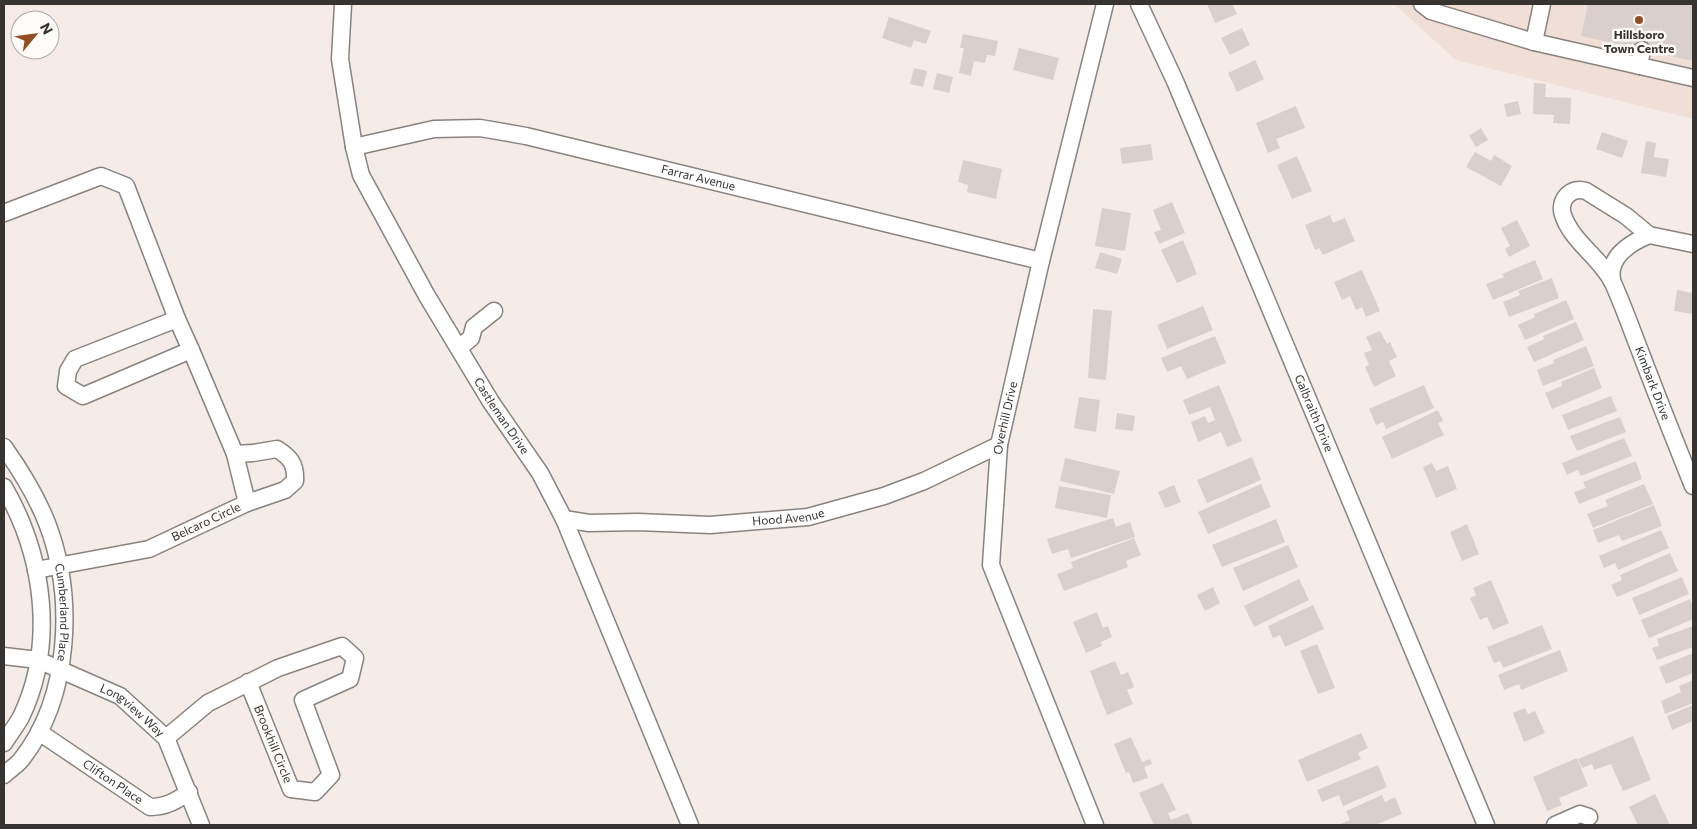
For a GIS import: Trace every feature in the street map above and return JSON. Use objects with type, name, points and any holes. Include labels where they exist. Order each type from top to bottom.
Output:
[{"type":"street","name":"Castleman Drive","points":[[343,4],[340,59],[354,147],[362,175],[427,296],[491,402],[540,473],[564,519],[690,825]]},
{"type":"street","name":"Overhill Drive","points":[[1095,825],[991,564],[999,445],[1041,261],[1105,4]]},
{"type":"street","name":"Galbraith Drive","points":[[1139,4],[1176,80],[1486,825]]},
{"type":"street","points":[[1534,42],[1542,4]]},
{"type":"street","points":[[1426,7],[1534,42],[1600,49],[1640,58],[1693,78]]},
{"type":"street","name":"Farrar Avenue","points":[[354,147],[434,129],[480,128],[526,136],[1041,261]]},
{"type":"street","name":"Belcaro Circle","points":[[4,213],[101,176],[126,186],[177,319],[236,454],[247,503],[149,549],[36,570]]},
{"type":"street","name":"Kimbark Drive","points":[[1693,244],[1649,235],[1626,216],[1580,189],[1573,190],[1567,195],[1562,208],[1567,222],[1612,281],[1693,486]]},
{"type":"street","points":[[1612,281],[1612,269],[1622,253],[1635,242],[1649,235]]},
{"type":"street","points":[[459,348],[471,338],[474,327],[494,311]]},
{"type":"street","points":[[177,319],[75,359],[68,371],[66,386],[83,396],[191,350]]},
{"type":"street","name":"Hood Avenue","points":[[564,519],[589,523],[638,522],[710,525],[808,517],[884,496],[908,487],[999,445]]},
{"type":"street","name":"Cumberland Place","points":[[4,447],[34,494],[47,523],[59,566],[65,615],[63,646],[50,707],[39,732],[20,762],[4,775]]},
{"type":"street","points":[[236,454],[277,448],[289,456],[296,471],[295,481],[284,490],[247,503]]},
{"type":"street","name":"Cumberland Place","points":[[4,488],[26,531],[40,586],[42,615],[38,660],[28,700],[20,719],[4,743]]},
{"type":"street","name":"Brookhill Circle","points":[[166,738],[208,703],[248,682],[278,668],[342,646],[355,658],[350,679],[302,700],[331,775],[315,792],[291,789],[248,682]]},
{"type":"street","name":"Longview Way","points":[[4,656],[38,660],[120,696],[166,738],[202,825]]},
{"type":"street","name":"Clifton Place","points":[[39,732],[150,807],[162,807],[189,792]]},
{"type":"street","points":[[1555,825],[1580,814],[1589,819]]},
{"type":"shaded area","points":[[1394,4],[1693,4],[1693,119],[1456,60]]},
{"type":"building","points":[[1207,4],[1232,4],[1237,14],[1215,23]]},
{"type":"building","name":"Hillsboro Town Centre","points":[[1588,4],[1693,4],[1693,61],[1581,36]]},
{"type":"building","points":[[889,17],[931,31],[926,44],[914,40],[911,48],[882,38]]},
{"type":"building","points":[[1242,28],[1250,45],[1230,55],[1221,38]]},
{"type":"building","points":[[963,34],[998,41],[995,56],[987,55],[985,63],[974,61],[971,76],[959,73],[964,48],[960,48]]},
{"type":"building","points":[[1019,48],[1059,58],[1053,80],[1013,70]]},
{"type":"building","points":[[1255,60],[1264,79],[1237,92],[1228,73]]},
{"type":"building","points":[[914,68],[927,71],[923,87],[910,84]]},
{"type":"building","points":[[937,73],[953,77],[949,93],[933,89]]},
{"type":"building","points":[[1534,83],[1546,84],[1545,97],[1571,98],[1570,124],[1553,123],[1554,115],[1533,114]]},
{"type":"building","points":[[1518,101],[1521,114],[1507,117],[1504,104]]},
{"type":"building","points":[[1296,106],[1305,128],[1276,139],[1280,148],[1268,153],[1256,123]]},
{"type":"building","points":[[1481,128],[1488,140],[1476,147],[1469,136]]},
{"type":"building","points":[[1602,132],[1628,141],[1622,158],[1596,149]]},
{"type":"building","points":[[1646,141],[1656,143],[1654,157],[1669,159],[1666,177],[1641,173]]},
{"type":"building","points":[[1151,144],[1153,160],[1122,164],[1120,148]]},
{"type":"building","points":[[1475,152],[1491,161],[1494,155],[1512,166],[1501,186],[1466,167]]},
{"type":"building","points":[[1297,156],[1312,191],[1292,199],[1277,165]]},
{"type":"building","points":[[963,160],[1002,169],[996,199],[967,192],[968,185],[958,182]]},
{"type":"building","points":[[1172,202],[1185,233],[1159,244],[1154,232],[1161,230],[1153,210]]},
{"type":"building","points":[[1102,208],[1131,213],[1125,251],[1095,246]]},
{"type":"building","points":[[1330,215],[1333,223],[1345,218],[1355,241],[1323,255],[1319,248],[1315,250],[1305,225]]},
{"type":"building","points":[[1517,220],[1530,246],[1509,257],[1505,249],[1510,246],[1501,228]]},
{"type":"building","points":[[1183,240],[1197,274],[1177,283],[1161,250]]},
{"type":"building","points":[[1100,252],[1122,259],[1117,274],[1095,268]]},
{"type":"building","points":[[1535,260],[1543,279],[1493,300],[1486,284],[1504,277],[1502,274]]},
{"type":"building","points":[[1362,270],[1380,311],[1366,317],[1362,307],[1356,310],[1350,296],[1342,300],[1334,282]]},
{"type":"building","points":[[1552,278],[1559,298],[1509,317],[1503,302],[1520,295],[1518,291]]},
{"type":"building","points":[[1677,290],[1693,293],[1693,314],[1674,311]]},
{"type":"building","points":[[1566,300],[1574,319],[1525,340],[1518,325],[1535,317],[1534,314]]},
{"type":"building","points":[[1203,306],[1213,330],[1167,349],[1157,325]]},
{"type":"building","points":[[1093,309],[1112,311],[1106,380],[1088,378]]},
{"type":"building","points":[[1576,322],[1584,340],[1534,362],[1527,347],[1544,339],[1543,336]]},
{"type":"building","points":[[1380,331],[1387,344],[1390,342],[1397,357],[1389,361],[1396,376],[1374,387],[1365,367],[1369,365],[1364,353],[1372,350],[1366,337]]},
{"type":"building","points":[[1215,336],[1226,363],[1187,379],[1181,366],[1167,372],[1161,358]]},
{"type":"building","points":[[1586,346],[1594,366],[1543,386],[1537,370],[1554,363],[1553,360]]},
{"type":"building","points":[[1594,368],[1602,388],[1552,409],[1545,393],[1562,386],[1561,382]]},
{"type":"building","points":[[1219,385],[1242,441],[1227,447],[1221,432],[1198,442],[1191,422],[1205,416],[1208,423],[1215,420],[1210,407],[1189,415],[1183,400]]},
{"type":"building","points":[[1424,385],[1434,408],[1386,429],[1383,422],[1376,425],[1369,409]]},
{"type":"building","points":[[1611,396],[1617,411],[1568,430],[1562,415]]},
{"type":"building","points":[[1079,397],[1100,400],[1096,432],[1074,428]]},
{"type":"building","points":[[1438,410],[1443,421],[1438,423],[1444,435],[1392,459],[1382,437]]},
{"type":"building","points":[[1117,413],[1135,416],[1133,431],[1115,429]]},
{"type":"building","points":[[1620,417],[1626,432],[1577,451],[1570,436]]},
{"type":"building","points":[[1624,438],[1632,456],[1581,476],[1578,470],[1567,475],[1562,463]]},
{"type":"building","points":[[1252,457],[1261,480],[1207,503],[1197,480]]},
{"type":"building","points":[[1065,458],[1120,471],[1114,494],[1060,481]]},
{"type":"building","points":[[1636,461],[1642,479],[1579,504],[1574,492],[1586,488],[1583,482]]},
{"type":"building","points":[[1432,463],[1436,471],[1448,466],[1457,489],[1436,498],[1423,467]]},
{"type":"building","points":[[1261,484],[1271,507],[1208,534],[1198,512]]},
{"type":"building","points":[[1644,484],[1653,504],[1593,528],[1587,514],[1608,506],[1605,500]]},
{"type":"building","points":[[1174,485],[1181,502],[1165,508],[1158,492]]},
{"type":"building","points":[[1059,486],[1111,495],[1107,518],[1055,508]]},
{"type":"building","points":[[1654,505],[1662,526],[1622,541],[1619,535],[1598,543],[1593,530]]},
{"type":"building","points":[[1113,518],[1116,527],[1130,522],[1135,537],[1071,558],[1068,549],[1052,554],[1047,539]]},
{"type":"building","points":[[1276,519],[1285,542],[1222,567],[1212,545]]},
{"type":"building","points":[[1467,524],[1479,554],[1462,561],[1450,532]]},
{"type":"building","points":[[1661,530],[1669,548],[1618,570],[1615,563],[1604,568],[1599,556]]},
{"type":"building","points":[[1134,538],[1141,555],[1126,561],[1128,567],[1064,591],[1057,574],[1073,568],[1071,562]]},
{"type":"building","points":[[1288,545],[1298,567],[1243,591],[1233,568]]},
{"type":"building","points":[[1670,553],[1678,571],[1617,597],[1611,585],[1622,580],[1620,575]]},
{"type":"building","points":[[1682,577],[1689,594],[1639,615],[1632,598]]},
{"type":"building","points":[[1299,579],[1309,600],[1254,627],[1244,606]]},
{"type":"building","points":[[1491,580],[1509,623],[1493,630],[1487,617],[1480,620],[1470,598],[1476,595],[1473,588]]},
{"type":"building","points":[[1213,587],[1220,603],[1205,611],[1197,595]]},
{"type":"building","points":[[1690,599],[1693,607],[1693,619],[1649,638],[1641,620]]},
{"type":"building","points":[[1313,605],[1324,629],[1285,647],[1280,635],[1273,638],[1268,626]]},
{"type":"building","points":[[1097,612],[1103,628],[1108,626],[1112,637],[1101,642],[1102,646],[1086,653],[1073,622]]},
{"type":"building","points":[[1542,625],[1552,649],[1503,668],[1500,661],[1494,663],[1487,647]]},
{"type":"building","points":[[1693,626],[1693,647],[1657,660],[1652,648],[1659,646],[1657,639]]},
{"type":"building","points":[[1317,644],[1335,688],[1318,694],[1300,651]]},
{"type":"building","points":[[1560,650],[1568,671],[1521,690],[1519,684],[1504,690],[1498,675]]},
{"type":"building","points":[[1693,653],[1693,673],[1666,684],[1659,667]]},
{"type":"building","points":[[1115,661],[1121,675],[1128,672],[1134,687],[1127,690],[1133,704],[1107,715],[1090,671]]},
{"type":"building","points":[[1693,680],[1693,703],[1665,714],[1661,701],[1681,692],[1679,686]]},
{"type":"building","points":[[1693,705],[1693,721],[1672,730],[1667,716]]},
{"type":"building","points":[[1525,708],[1528,714],[1535,711],[1545,733],[1524,742],[1513,713]]},
{"type":"building","points":[[1361,733],[1368,748],[1358,753],[1361,759],[1307,782],[1298,760]]},
{"type":"building","points":[[1633,736],[1651,780],[1623,791],[1611,764],[1594,770],[1592,764],[1582,768],[1578,759]]},
{"type":"building","points":[[1131,737],[1142,762],[1150,759],[1152,764],[1144,767],[1148,778],[1133,783],[1129,772],[1126,773],[1114,744]]},
{"type":"building","points":[[1577,758],[1588,786],[1559,798],[1562,805],[1547,811],[1533,777]]},
{"type":"building","points":[[1378,765],[1387,787],[1343,806],[1339,795],[1322,802],[1317,790]]},
{"type":"building","points":[[1163,783],[1176,810],[1168,813],[1171,820],[1188,813],[1193,825],[1154,825],[1139,793]]},
{"type":"building","points":[[1655,794],[1670,825],[1638,825],[1629,807]]},
{"type":"building","points":[[1382,795],[1385,802],[1395,797],[1402,814],[1375,825],[1338,825],[1350,820],[1346,811]]},
{"type":"place","name":"Hillsboro Town Centre","points":[[1639,20]]}]
